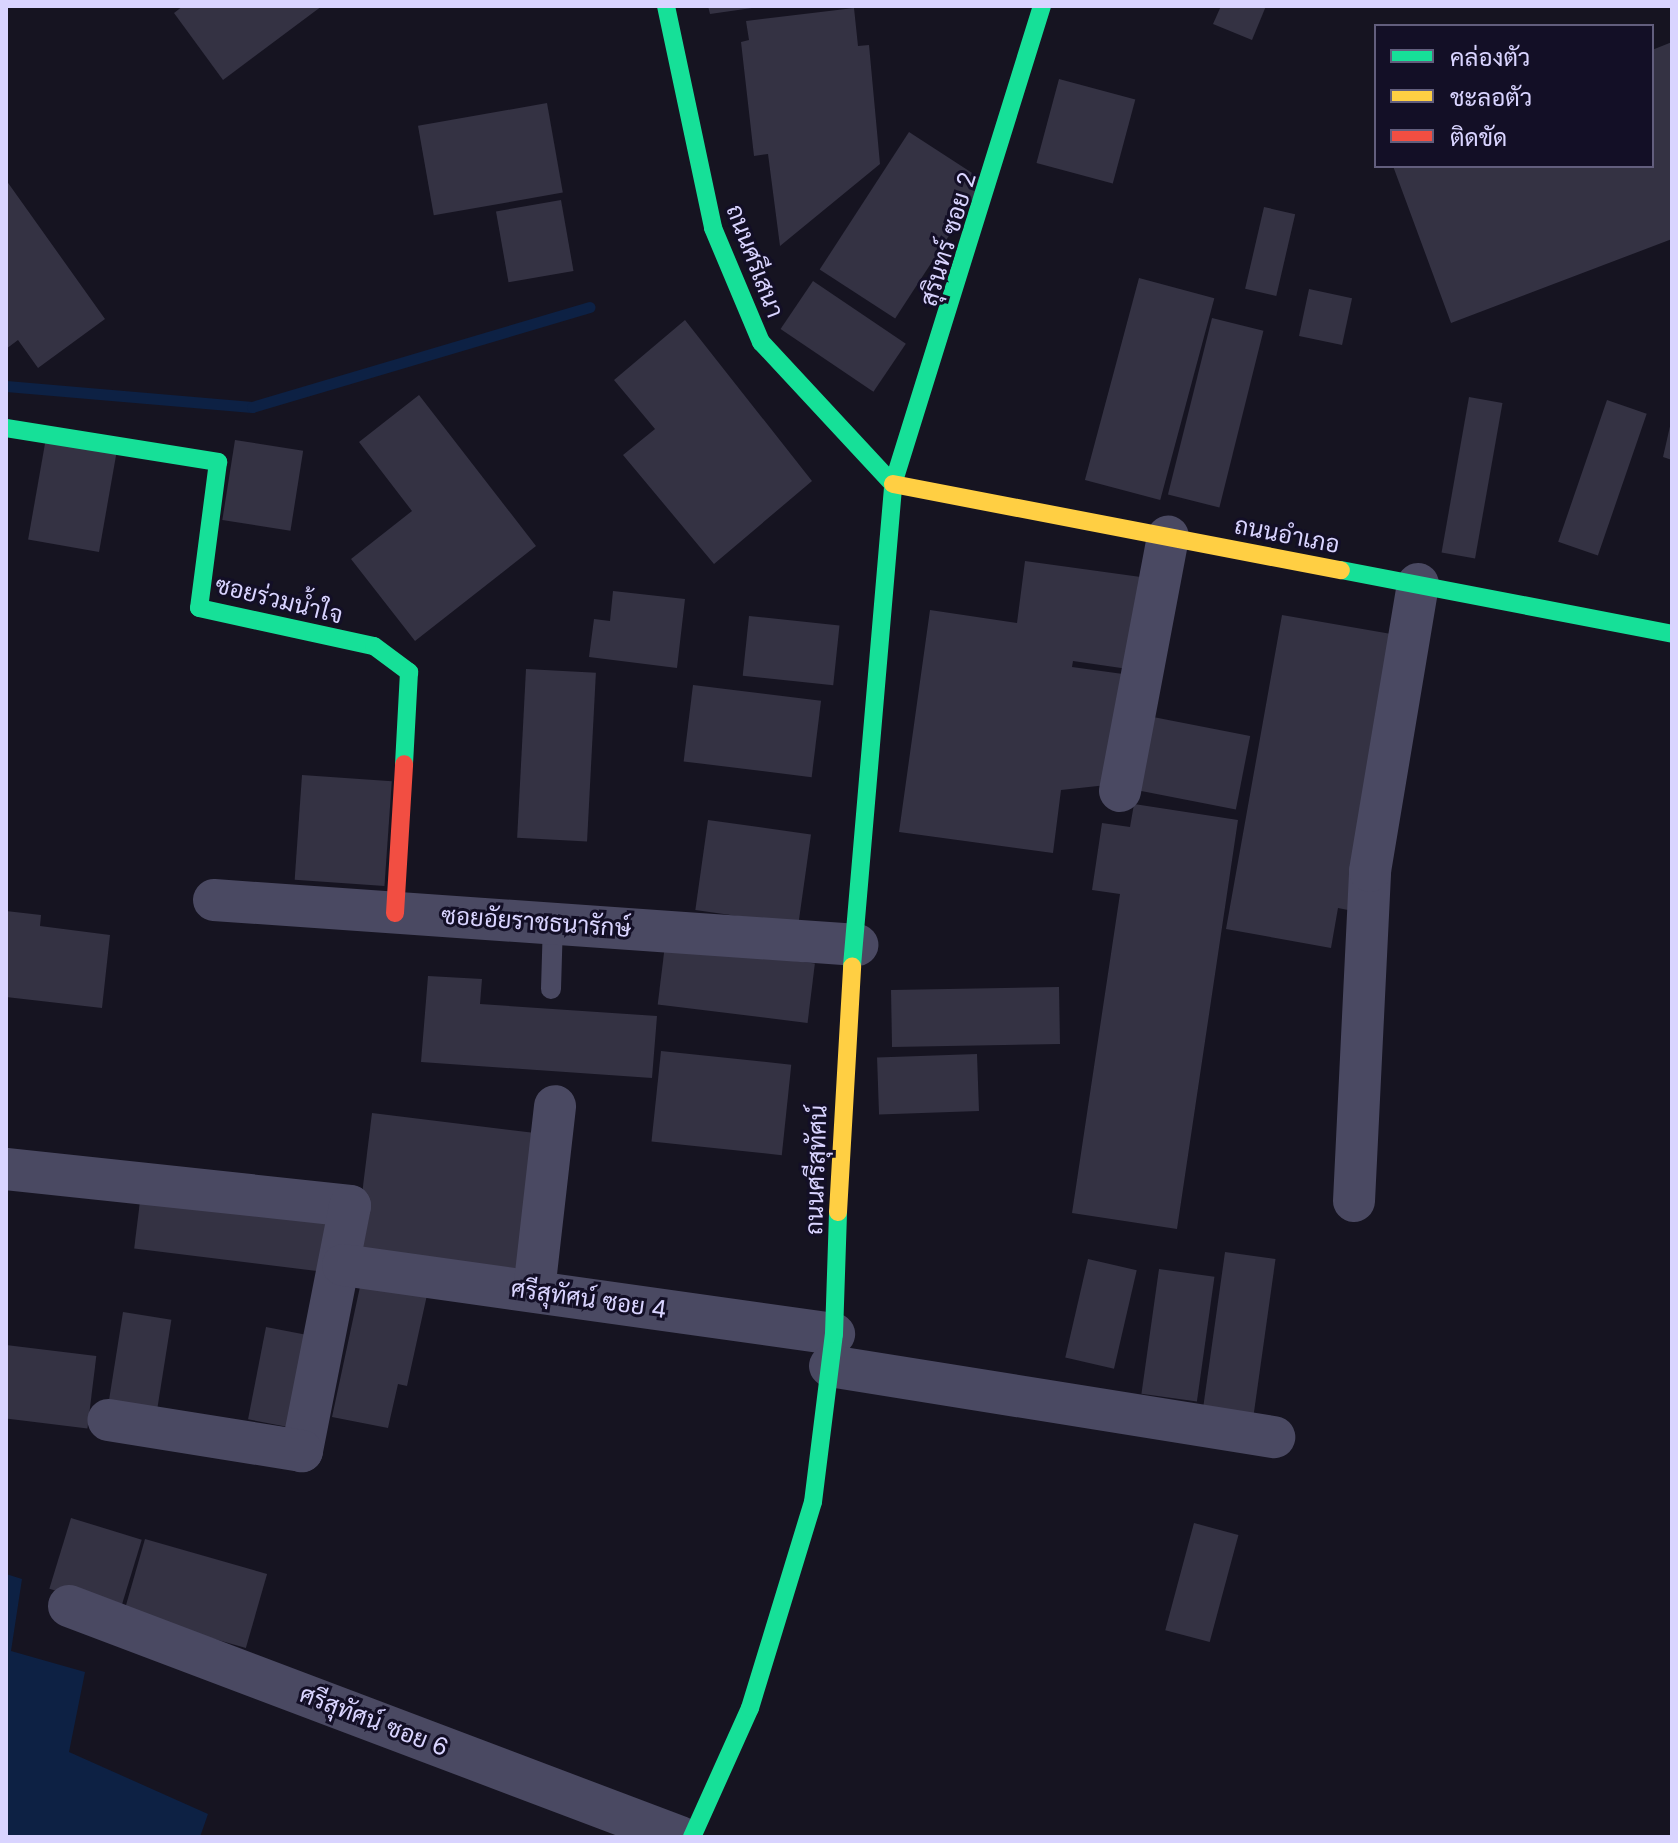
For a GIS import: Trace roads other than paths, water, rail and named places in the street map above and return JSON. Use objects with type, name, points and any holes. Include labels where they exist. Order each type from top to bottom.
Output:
[{"type":"street","name":"ถนนศรีเสนา","points":[[666,6],[713,228],[761,342],[893,484]]},
{"type":"street","name":"สุรินทร์ ซอย 2","points":[[893,484],[1042,6]]},
{"type":"street","name":"ซอยร่วมน้ำใจ","points":[[6,428],[218,462],[199,608],[374,646],[409,672],[395,913]]},
{"type":"street","name":"ถนนอำเภอ","points":[[893,484],[1672,634]]},
{"type":"street","name":"ถนนศรีสุทัศน์","points":[[692,1837],[750,1708],[813,1502],[832,1350],[842,1084],[857,945],[893,484]]},
{"type":"street","points":[[1120,791],[1168,536]]},
{"type":"street","points":[[1354,1201],[1370,871],[1418,584]]},
{"type":"street","name":"ซอยอัยราชธนารักษ์","points":[[214,900],[857,945]]},
{"type":"street","points":[[534,1291],[555,1106]]},
{"type":"street","points":[[6,1169],[350,1206],[343,1265],[302,1451],[108,1420]]},
{"type":"street","name":"ศรีสุทัศน์ ซอย 4","points":[[343,1265],[534,1291],[1274,1437]]},
{"type":"street","name":"ศรีสุทัศน์ ซอย 6","points":[[69,1606],[680,1837]]},
{"type":"lane","points":[[551,989],[553,923]]},
{"type":"water","points":[[6,1574],[22,1579],[11,1651],[85,1672],[69,1752],[208,1814],[200,1837],[6,1837]]},
{"type":"waterway","points":[[6,386],[252,407],[590,307]]}]
